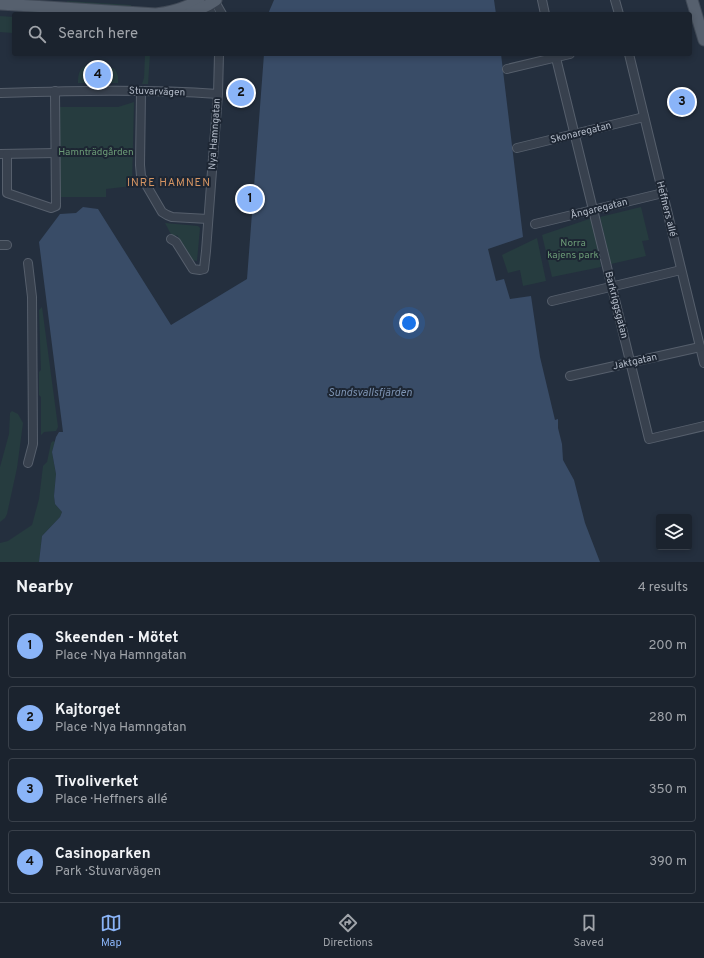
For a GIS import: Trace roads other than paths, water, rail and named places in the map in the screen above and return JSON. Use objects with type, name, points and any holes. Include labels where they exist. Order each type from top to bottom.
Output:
[{"type":"main road","points":[[692,0],[704,40]]},
{"type":"main road","points":[[697,0],[704,26]]},
{"type":"main road","points":[[169,12],[188,6],[210,3]]},
{"type":"main road","points":[[193,12],[210,3]]},
{"type":"main road","points":[[0,4],[129,12]]},
{"type":"main road","points":[[0,10],[63,7]]},
{"type":"street","points":[[542,0],[545,12]]},
{"type":"street","points":[[615,0],[618,12]]},
{"type":"street","points":[[210,3],[220,12]]},
{"type":"street","name":"Nya Hamngatan","points":[[171,239],[176,242],[193,269],[200,270],[204,268],[218,94],[219,56]]},
{"type":"street","name":"Nya Hamngatan","points":[[218,73],[222,65],[223,56]]},
{"type":"street","points":[[507,69],[556,56]]},
{"type":"street","name":"Barkriggsgatan","points":[[556,56],[649,439],[704,426]]},
{"type":"street","name":"Heffners allé","points":[[629,56],[704,363]]},
{"type":"street","points":[[55,91],[56,153],[56,206],[51,208],[7,193],[3,154],[56,153]]},
{"type":"street","name":"Stuvarvägen","points":[[0,93],[55,91],[167,91],[218,94]]},
{"type":"street","points":[[141,91],[141,176],[162,212],[166,215],[172,217],[208,219]]},
{"type":"street","name":"Skonaregatan","points":[[517,148],[576,135],[644,117]]},
{"type":"street","name":"Ångaregatan","points":[[536,224],[663,193]]},
{"type":"street","points":[[28,263],[32,297],[33,444],[28,463]]},
{"type":"street","points":[[552,301],[681,270]]},
{"type":"street","name":"Jaktgatan","points":[[570,376],[700,347]]},
{"type":"water","points":[[274,0],[494,0],[496,12],[269,12]]},
{"type":"water","name":"Sundsvallsfjärden","points":[[264,56],[501,56],[523,237],[488,249],[496,281],[504,279],[510,299],[531,296],[540,357],[555,420],[558,419],[563,460],[574,480],[585,523],[600,562],[39,562],[42,536],[60,517],[62,512],[55,504],[54,496],[56,474],[52,452],[56,437],[59,432],[63,432],[39,242],[60,214],[76,213],[83,207],[98,209],[171,325],[247,279]]},
{"type":"place","name":"Casinoparken","points":[[98,75]]},
{"type":"place","name":"Kajtorget","points":[[241,93]]},
{"type":"place","name":"Tivoliverket","points":[[682,102]]},
{"type":"place","name":"Skeenden - Mötet","points":[[250,199]]},
{"type":"district","name":"INRE HAMNEN","points":[[169,183]]},
{"type":"park label","name":"Hamnträdgården","points":[[96,152]]},
{"type":"park label","name":"Norra kajens park","points":[[573,248]]}]
